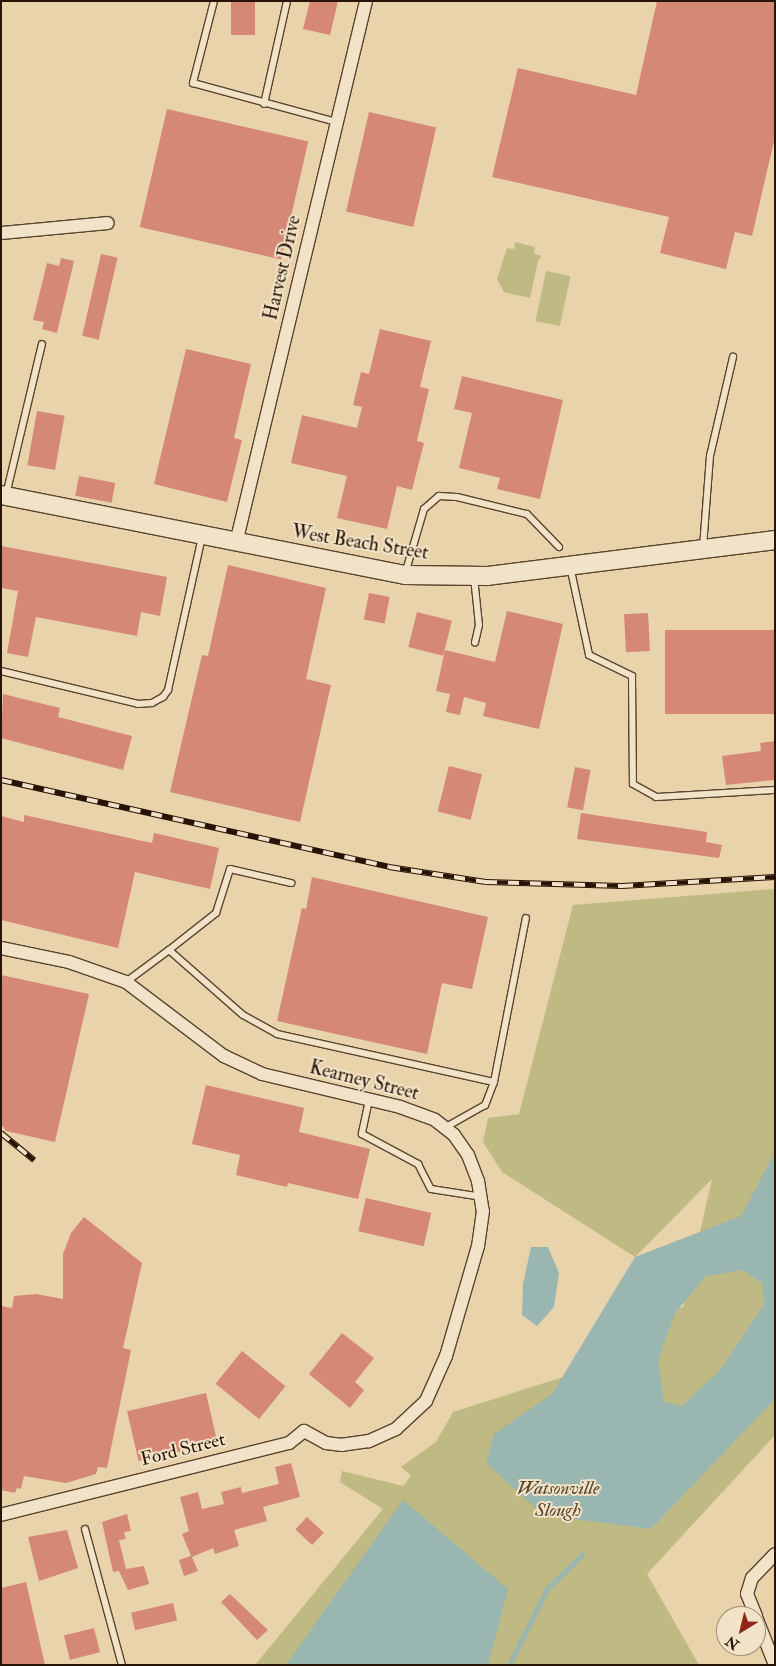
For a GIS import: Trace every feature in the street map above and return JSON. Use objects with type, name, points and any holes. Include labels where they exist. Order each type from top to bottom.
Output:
[{"type":"main road","name":"West Beach Street","points":[[4,496],[405,575],[474,576],[775,540]]},
{"type":"street","name":"Harvest Drive","points":[[236,543],[366,1]]},
{"type":"street","points":[[1,233],[108,223]]},
{"type":"street","name":"Kearney Street","points":[[1,948],[69,962],[126,982],[151,998],[208,1044],[244,1066],[284,1081],[421,1114],[446,1127],[468,1155],[482,1197],[478,1246],[462,1308],[434,1387],[408,1421],[369,1440]]},
{"type":"street","name":"Ford Street","points":[[1,1515],[289,1443],[304,1431],[326,1443],[342,1445],[369,1440]]},
{"type":"street","points":[[752,1606],[747,1594],[752,1578],[775,1554]]},
{"type":"street","points":[[766,1642],[775,1665]]},
{"type":"lane","points":[[214,1],[193,83],[264,104],[337,122]]},
{"type":"lane","points":[[264,104],[287,1]]},
{"type":"lane","points":[[4,496],[42,344]]},
{"type":"lane","points":[[703,548],[710,456],[733,357]]},
{"type":"lane","points":[[405,575],[424,508],[439,496],[458,497],[527,514],[559,547]]},
{"type":"lane","points":[[1,671],[138,704],[152,703],[163,697],[168,690],[202,536]]},
{"type":"lane","points":[[569,565],[589,655],[632,676],[633,784],[656,797],[775,790]]},
{"type":"lane","points":[[474,576],[479,625],[475,643]]},
{"type":"lane","points":[[126,982],[216,913],[230,869],[291,883]]},
{"type":"lane","points":[[446,1127],[485,1105],[494,1082],[526,918]]},
{"type":"lane","points":[[169,950],[243,1014],[277,1034],[494,1082]]},
{"type":"lane","points":[[369,1100],[362,1134],[418,1164],[430,1189],[482,1197]]},
{"type":"lane","points":[[85,1529],[122,1665]]},
{"type":"green space","points":[[515,242],[535,247],[534,254],[542,256],[538,261],[530,298],[504,292],[497,279],[507,248],[514,249]]},
{"type":"green space","points":[[546,271],[570,276],[560,326],[535,321]]},
{"type":"green space","points":[[775,889],[775,1435],[647,1574],[699,1665],[255,1665],[383,1509],[340,1482],[342,1471],[403,1486],[411,1476],[401,1467],[436,1442],[453,1412],[582,1371],[633,1312],[683,1307],[712,1179],[635,1257],[502,1172],[483,1142],[488,1118],[519,1114],[573,905]]},
{"type":"water","points":[[775,1152],[775,1399],[651,1529],[543,1515],[486,1463],[494,1434],[552,1394],[635,1257],[741,1216]],"holes":[[[742,1270],[762,1283],[764,1304],[720,1370],[682,1406],[664,1402],[658,1361],[675,1313],[706,1276]]]},
{"type":"water","points":[[531,1247],[548,1247],[559,1273],[554,1307],[537,1326],[522,1315],[523,1284]]},
{"type":"water","points":[[403,1500],[508,1589],[488,1665],[286,1665]]},
{"type":"building","points":[[231,1],[255,1],[255,35],[231,35]]},
{"type":"building","points":[[310,1],[338,1],[330,35],[303,29]]},
{"type":"building","points":[[657,1],[775,1],[775,137],[752,236],[735,232],[726,269],[660,253],[669,217],[492,177],[518,68],[636,95]]},
{"type":"building","points":[[167,109],[308,142],[281,260],[140,227]]},
{"type":"building","points":[[369,112],[436,128],[413,227],[346,211]]},
{"type":"building","points":[[101,254],[118,258],[99,340],[82,336]]},
{"type":"building","points":[[61,258],[74,261],[57,333],[42,329],[44,322],[33,320],[47,263],[59,266]]},
{"type":"building","points":[[380,329],[431,341],[420,387],[429,389],[417,441],[424,443],[412,490],[397,486],[387,529],[337,518],[347,476],[291,463],[302,415],[357,428],[362,407],[353,405],[361,372],[369,374]]},
{"type":"building","points":[[186,349],[251,364],[234,438],[242,440],[227,502],[154,484]]},
{"type":"building","points":[[462,376],[563,400],[540,499],[497,489],[500,478],[459,468],[472,413],[454,409]]},
{"type":"building","points":[[37,411],[65,416],[55,470],[27,465]]},
{"type":"building","points":[[79,476],[115,483],[112,503],[75,496]]},
{"type":"building","points":[[1,546],[167,577],[160,616],[141,612],[137,636],[36,617],[28,657],[7,653],[18,591],[1,588]]},
{"type":"building","points":[[228,565],[326,588],[306,679],[331,685],[300,822],[170,792],[202,655],[208,656]]},
{"type":"building","points":[[369,593],[390,597],[384,624],[364,620]]},
{"type":"building","points":[[507,611],[563,624],[539,729],[483,716],[486,703],[464,697],[460,715],[446,712],[450,694],[436,691],[445,650],[495,662]]},
{"type":"building","points":[[417,612],[452,621],[443,656],[408,647]]},
{"type":"building","points":[[648,613],[650,651],[626,652],[624,614]]},
{"type":"building","points":[[665,630],[775,630],[775,714],[665,714]]},
{"type":"building","points":[[3,694],[60,708],[58,717],[132,736],[123,770],[1,738]]},
{"type":"building","points":[[775,741],[775,780],[726,785],[722,756],[761,751],[760,743]]},
{"type":"building","points":[[449,766],[482,774],[471,820],[438,812]]},
{"type":"building","points":[[575,767],[591,770],[583,810],[567,807]]},
{"type":"building","points":[[581,813],[707,832],[706,842],[722,845],[719,858],[577,839]]},
{"type":"building","points":[[24,815],[152,843],[154,833],[219,848],[210,889],[135,872],[118,948],[1,920],[1,816],[24,822]]},
{"type":"building","points":[[312,877],[488,917],[472,989],[442,983],[427,1054],[277,1021],[302,908],[306,909]]},
{"type":"building","points":[[1,975],[89,994],[55,1142],[6,1131],[1,1124]]},
{"type":"building","points":[[206,1085],[304,1108],[299,1132],[370,1149],[358,1199],[288,1183],[287,1187],[236,1175],[240,1155],[192,1144]]},
{"type":"building","points":[[366,1198],[431,1213],[424,1246],[358,1231]]},
{"type":"building","points":[[84,1217],[142,1263],[123,1348],[131,1350],[107,1468],[98,1467],[96,1474],[66,1483],[24,1476],[21,1489],[17,1488],[15,1493],[1,1490],[1,1306],[12,1308],[14,1296],[36,1294],[63,1299],[63,1254],[71,1233]]},
{"type":"building","points":[[342,1333],[374,1358],[355,1382],[364,1390],[350,1408],[309,1374]]},
{"type":"building","points":[[242,1351],[286,1386],[259,1419],[216,1384]]},
{"type":"building","points":[[206,1393],[217,1443],[139,1461],[127,1411]]},
{"type":"building","points":[[291,1463],[300,1497],[263,1507],[267,1521],[234,1530],[239,1546],[215,1554],[213,1548],[192,1557],[198,1571],[184,1576],[179,1560],[191,1556],[182,1534],[189,1531],[180,1497],[198,1492],[202,1509],[224,1504],[221,1492],[241,1487],[242,1493],[279,1484],[275,1467]]},
{"type":"building","points":[[127,1514],[131,1531],[124,1532],[126,1539],[119,1540],[126,1569],[144,1566],[149,1584],[128,1590],[119,1571],[113,1572],[102,1522]]},
{"type":"building","points":[[307,1517],[324,1533],[312,1545],[295,1529]]},
{"type":"building","points":[[67,1530],[78,1568],[39,1581],[28,1537]]},
{"type":"building","points":[[26,1582],[45,1665],[1,1665],[1,1588]]},
{"type":"building","points":[[230,1594],[268,1630],[257,1640],[221,1602]]},
{"type":"building","points":[[173,1603],[177,1621],[135,1630],[131,1613]]},
{"type":"building","points":[[94,1628],[100,1652],[70,1660],[64,1635]]},
{"type":"waterway","name":"Watsonville Slough","points":[[509,1665],[547,1589],[582,1555]]},
{"type":"railway","points":[[1,780],[389,867],[486,882],[622,886],[775,877]]},
{"type":"railway","points":[[1,1133],[34,1160]]}]
